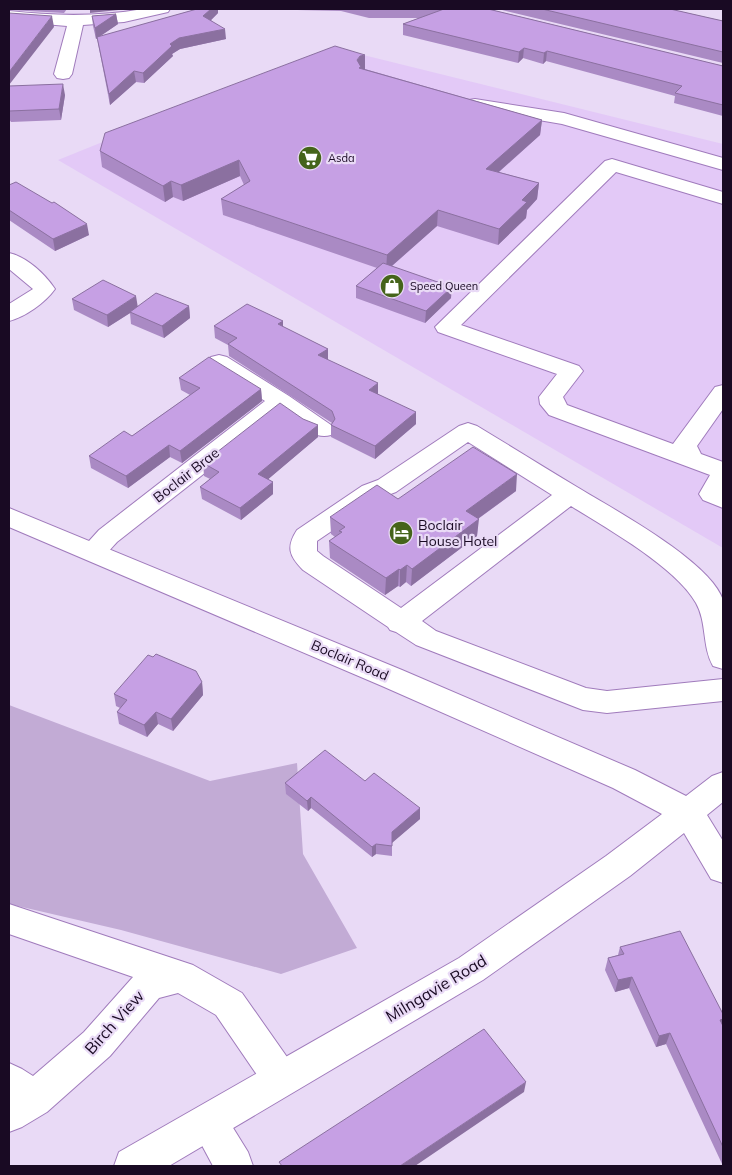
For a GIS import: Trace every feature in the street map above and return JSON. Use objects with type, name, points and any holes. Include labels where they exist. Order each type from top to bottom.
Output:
[{"type":"main road","points":[[9,16],[76,21],[131,16],[162,9]]},
{"type":"main road","points":[[63,74],[76,21]]},
{"type":"main road","points":[[458,101],[564,120],[723,164]]},
{"type":"main road","points":[[723,198],[612,165],[446,327],[571,371],[552,397],[552,404],[558,410],[723,473],[712,494],[723,500]]},
{"type":"main road","points":[[9,259],[39,281],[44,289],[40,294],[9,314]]},
{"type":"main road","points":[[220,362],[322,430]]},
{"type":"main road","points":[[692,460],[684,446],[723,392]]},
{"type":"main road","name":"Boclair Brae","points":[[93,551],[108,536],[280,401]]},
{"type":"main road","points":[[723,658],[715,612],[703,592],[683,570],[645,542],[468,431],[387,486],[371,492],[306,536],[302,542],[302,550],[306,557],[400,623],[426,638],[583,699],[607,702],[723,690]]},
{"type":"main road","points":[[400,623],[570,494]]},
{"type":"main road","name":"Boclair Road","points":[[9,517],[93,551],[624,779],[688,812]]},
{"type":"main road","name":"Milngavie Road","points":[[134,1166],[471,969],[618,866],[723,785]]},
{"type":"main road","points":[[688,812],[723,869]]},
{"type":"main road","points":[[9,919],[181,976],[229,1004],[281,1080]]},
{"type":"main road","name":"Birch View","points":[[17,1098],[97,1044],[148,985],[181,976]]},
{"type":"main road","points":[[209,1123],[234,1166]]},
{"type":"shaded area","points":[[335,48],[723,144],[723,548],[58,160]]},
{"type":"shaded area","points":[[9,705],[210,781],[297,763],[303,854],[357,948],[281,974],[121,930],[9,904]]},
{"type":"building","points":[[197,9],[211,9],[203,16],[225,29],[179,38],[170,44],[172,46],[143,73],[134,71],[109,94],[97,37]]},
{"type":"building","points":[[444,9],[488,9],[723,66],[723,105],[675,93],[682,86],[547,51],[544,53],[524,48],[519,52],[403,24]]},
{"type":"building","points":[[542,9],[670,9],[723,21],[723,52]]},
{"type":"building","points":[[9,13],[52,16],[9,72]]},
{"type":"building","points":[[116,14],[95,28],[92,16]]},
{"type":"building","name":"Asda","points":[[335,46],[365,55],[360,56],[357,60],[361,67],[359,68],[542,120],[486,169],[539,183],[522,200],[527,202],[499,229],[438,210],[387,255],[221,199],[250,181],[239,160],[181,185],[171,181],[163,186],[100,151],[105,133]]},
{"type":"building","points":[[63,84],[59,109],[9,111],[9,86]]},
{"type":"building","points":[[16,182],[52,203],[54,202],[87,224],[53,239],[9,210],[9,185]]},
{"type":"building","points":[[383,263],[452,287],[426,311],[356,286]]},
{"type":"building","points":[[103,280],[136,296],[107,315],[72,299]]},
{"type":"building","points":[[156,293],[189,306],[162,326],[130,312]]},
{"type":"building","points":[[247,304],[283,321],[278,324],[328,349],[318,355],[378,383],[369,390],[416,412],[375,446],[331,425],[335,419],[332,411],[228,344],[237,338],[214,326]]},
{"type":"building","points":[[209,357],[261,389],[180,451],[169,445],[126,476],[89,456],[124,431],[132,436],[200,388],[179,378]]},
{"type":"building","points":[[280,403],[303,419],[318,425],[258,474],[273,482],[240,508],[200,487],[219,472],[203,463]]},
{"type":"building","name":"Boclair House Hotel","points":[[473,447],[517,474],[466,511],[479,519],[412,569],[407,565],[386,578],[329,541],[342,532],[339,531],[345,527],[330,517],[377,485],[398,499]]},
{"type":"building","points":[[156,654],[196,671],[202,682],[171,719],[156,712],[144,725],[117,712],[127,700],[114,694],[148,655],[153,657]]},
{"type":"building","points":[[325,750],[365,781],[374,773],[420,808],[392,832],[392,846],[376,844],[372,847],[311,797],[307,801],[285,783]]},
{"type":"building","points":[[680,931],[723,1014],[723,1019],[720,1020],[723,1026],[723,1147],[670,1033],[659,1036],[632,977],[618,980],[608,958],[624,954],[620,947]]},
{"type":"building","points":[[484,1029],[526,1082],[400,1166],[282,1166],[279,1162]]},
{"type":"place","name":"Asda","points":[[310,158]]},
{"type":"place","name":"Speed Queen","points":[[392,286]]},
{"type":"place","name":"Boclair House Hotel","points":[[401,533]]}]
